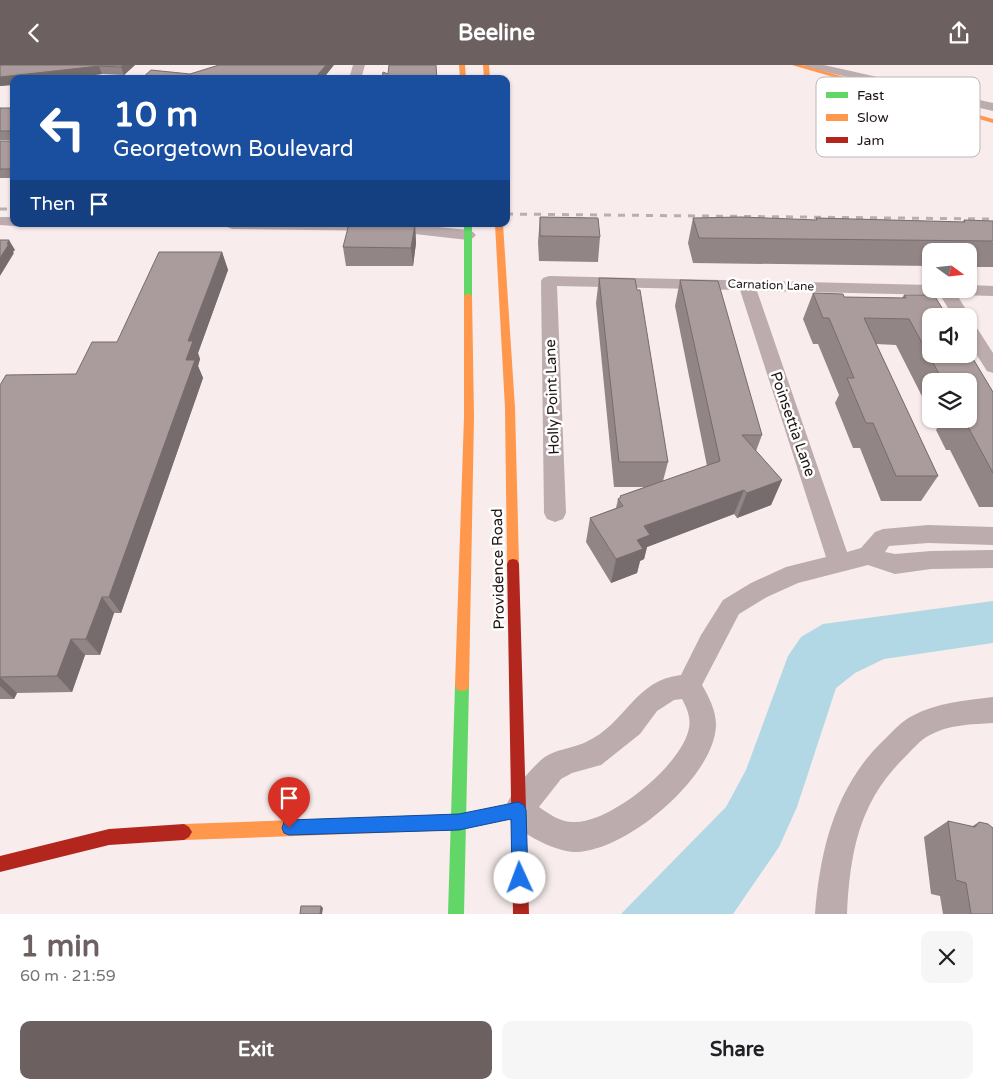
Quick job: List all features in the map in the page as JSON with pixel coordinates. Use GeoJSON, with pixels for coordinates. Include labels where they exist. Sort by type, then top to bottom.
{"type":"FeatureCollection","features":[{"type":"Feature","properties":{"kind":"main road"},"geometry":{"type":"LineString","coordinates":[[795,65],[837,77]]}},
{"type":"Feature","properties":{"kind":"main road"},"geometry":{"type":"LineString","coordinates":[[980,117],[993,121]]}},
{"type":"Feature","properties":{"kind":"main road","name":"Providence Road"},"geometry":{"type":"LineString","coordinates":[[499,227],[510,408],[521,914]]}},
{"type":"Feature","properties":{"kind":"main road","name":"Providence Road"},"geometry":{"type":"LineString","coordinates":[[456,914],[470,417],[468,229]]}},
{"type":"Feature","properties":{"kind":"main road"},"geometry":{"type":"LineString","coordinates":[[0,864],[109,837],[215,830],[459,822],[518,810]]}},
{"type":"Feature","properties":{"kind":"street"},"geometry":{"type":"LineString","coordinates":[[809,65],[862,77]]}},
{"type":"Feature","properties":{"kind":"street"},"geometry":{"type":"LineString","coordinates":[[980,104],[993,107]]}},
{"type":"Feature","properties":{"kind":"street"},"geometry":{"type":"LineString","coordinates":[[415,227],[468,229]]}},
{"type":"Feature","properties":{"kind":"street","name":"Carnation Lane"},"geometry":{"type":"LineString","coordinates":[[549,281],[746,284],[922,290]]}},
{"type":"Feature","properties":{"kind":"street","name":"Holly Point Lane"},"geometry":{"type":"LineString","coordinates":[[549,281],[555,513]]}},
{"type":"Feature","properties":{"kind":"street","name":"Poinsettia Lane"},"geometry":{"type":"LineString","coordinates":[[746,284],[840,563]]}},
{"type":"Feature","properties":{"kind":"street","name":"Carnation Lane"},"geometry":{"type":"LineString","coordinates":[[978,291],[993,291]]}},
{"type":"Feature","properties":{"kind":"street"},"geometry":{"type":"LineString","coordinates":[[977,342],[993,367]]}},
{"type":"Feature","properties":{"kind":"street"},"geometry":{"type":"LineString","coordinates":[[868,556],[882,538],[928,534],[993,536]]}},
{"type":"Feature","properties":{"kind":"street"},"geometry":{"type":"LineString","coordinates":[[689,686],[710,643],[731,607],[759,590],[794,574],[868,556],[895,564],[931,560],[993,559]]}},
{"type":"Feature","properties":{"kind":"street"},"geometry":{"type":"LineString","coordinates":[[689,686],[701,709],[702,729],[689,757],[662,791],[632,816],[590,837],[572,837],[545,829],[518,810],[551,769],[569,760],[591,755],[631,725],[648,702],[670,689],[689,686]]}},
{"type":"Feature","properties":{"kind":"street"},"geometry":{"type":"LineString","coordinates":[[831,914],[832,888],[842,831],[857,797],[884,756],[920,726],[972,711],[993,710]]}},
{"type":"Feature","properties":{"kind":"water"},"geometry":{"type":"Polygon","coordinates":[[[993,601],[993,643],[884,659],[855,673],[836,688],[797,807],[779,847],[733,914],[621,914],[726,807],[746,770],[788,656],[801,637],[823,624],[993,601]]]}},
{"type":"Feature","properties":{"kind":"building"},"geometry":{"type":"Polygon","coordinates":[[[0,65],[123,65],[121,67],[99,66],[0,77],[0,65]]]}},
{"type":"Feature","properties":{"kind":"building"},"geometry":{"type":"Polygon","coordinates":[[[219,65],[326,65],[317,75],[145,75],[151,70],[190,74],[219,65]]]}},
{"type":"Feature","properties":{"kind":"building"},"geometry":{"type":"Polygon","coordinates":[[[389,65],[436,65],[437,75],[383,75],[383,72],[388,74],[389,65]]]}},
{"type":"Feature","properties":{"kind":"building"},"geometry":{"type":"Polygon","coordinates":[[[0,108],[10,108],[10,131],[0,131],[0,108]]]}},
{"type":"Feature","properties":{"kind":"building"},"geometry":{"type":"Polygon","coordinates":[[[0,141],[10,141],[10,169],[0,169],[0,141]]]}},
{"type":"Feature","properties":{"kind":"building"},"geometry":{"type":"Polygon","coordinates":[[[540,217],[598,218],[600,237],[540,236],[540,217]]]}},
{"type":"Feature","properties":{"kind":"building"},"geometry":{"type":"Polygon","coordinates":[[[741,217],[817,220],[816,218],[993,221],[993,241],[699,238],[693,218],[741,217]]]}},
{"type":"Feature","properties":{"kind":"building"},"geometry":{"type":"Polygon","coordinates":[[[348,227],[414,227],[411,248],[343,247],[348,227]]]}},
{"type":"Feature","properties":{"kind":"building"},"geometry":{"type":"Polygon","coordinates":[[[0,240],[9,240],[7,244],[9,244],[0,258],[0,240]]]}},
{"type":"Feature","properties":{"kind":"building"},"geometry":{"type":"Polygon","coordinates":[[[159,252],[222,252],[188,341],[193,341],[186,360],[195,360],[109,597],[102,597],[86,639],[71,639],[57,676],[0,677],[0,385],[6,375],[76,374],[92,342],[117,342],[159,252]]]}},
{"type":"Feature","properties":{"kind":"building"},"geometry":{"type":"Polygon","coordinates":[[[599,278],[635,279],[637,290],[640,290],[668,462],[619,462],[599,278]]]}},
{"type":"Feature","properties":{"kind":"building"},"geometry":{"type":"Polygon","coordinates":[[[680,280],[718,281],[762,435],[742,435],[782,480],[747,493],[744,490],[644,526],[650,535],[637,540],[643,549],[616,559],[590,518],[623,506],[618,499],[620,496],[720,461],[680,280]]]}},
{"type":"Feature","properties":{"kind":"building"},"geometry":{"type":"Polygon","coordinates":[[[813,293],[843,294],[844,297],[906,298],[904,295],[922,295],[922,298],[936,298],[942,308],[922,308],[922,343],[909,319],[864,318],[938,476],[896,476],[873,423],[866,423],[847,378],[854,378],[829,318],[823,318],[813,293]]]}},
{"type":"Feature","properties":{"kind":"building"},"geometry":{"type":"Polygon","coordinates":[[[933,363],[976,363],[993,392],[993,473],[969,428],[977,428],[977,373],[939,373],[933,363]]]}},
{"type":"Feature","properties":{"kind":"building"},"geometry":{"type":"Polygon","coordinates":[[[948,821],[975,827],[979,822],[988,824],[993,828],[993,914],[971,914],[966,883],[956,880],[948,821]]]}},
{"type":"Feature","properties":{"kind":"building"},"geometry":{"type":"Polygon","coordinates":[[[301,906],[321,906],[320,914],[300,914],[301,906]]]}},
{"type":"Feature","properties":{"kind":"railway"},"geometry":{"type":"LineString","coordinates":[[0,209],[10,209]]}},
{"type":"Feature","properties":{"kind":"railway"},"geometry":{"type":"LineString","coordinates":[[510,214],[993,219]]}},
{"type":"Feature","properties":{"kind":"traffic: fast"},"geometry":{"type":"LineString","coordinates":[[468,227],[468,296]]}},
{"type":"Feature","properties":{"kind":"traffic: fast"},"geometry":{"type":"LineString","coordinates":[[456,914],[462,685]]}},
{"type":"Feature","properties":{"kind":"traffic: slow"},"geometry":{"type":"LineString","coordinates":[[462,65],[463,75]]}},
{"type":"Feature","properties":{"kind":"traffic: slow"},"geometry":{"type":"LineString","coordinates":[[486,65],[487,75]]}},
{"type":"Feature","properties":{"kind":"traffic: slow"},"geometry":{"type":"LineString","coordinates":[[795,65],[837,77]]}},
{"type":"Feature","properties":{"kind":"traffic: slow"},"geometry":{"type":"LineString","coordinates":[[980,117],[993,121]]}},
{"type":"Feature","properties":{"kind":"traffic: slow"},"geometry":{"type":"LineString","coordinates":[[499,227],[510,408],[513,564]]}},
{"type":"Feature","properties":{"kind":"traffic: slow"},"geometry":{"type":"LineString","coordinates":[[462,685],[469,417],[468,296]]}},
{"type":"Feature","properties":{"kind":"traffic: slow"},"geometry":{"type":"LineString","coordinates":[[184,832],[459,822],[518,810]]}},
{"type":"Feature","properties":{"kind":"traffic: jam"},"geometry":{"type":"LineString","coordinates":[[513,564],[521,914]]}},
{"type":"Feature","properties":{"kind":"traffic: jam"},"geometry":{"type":"LineString","coordinates":[[0,864],[109,837],[184,832]]}},
{"type":"Feature","properties":{"kind":"route"},"geometry":{"type":"LineString","coordinates":[[289,828],[459,822],[518,810],[520,878]]}}]}
